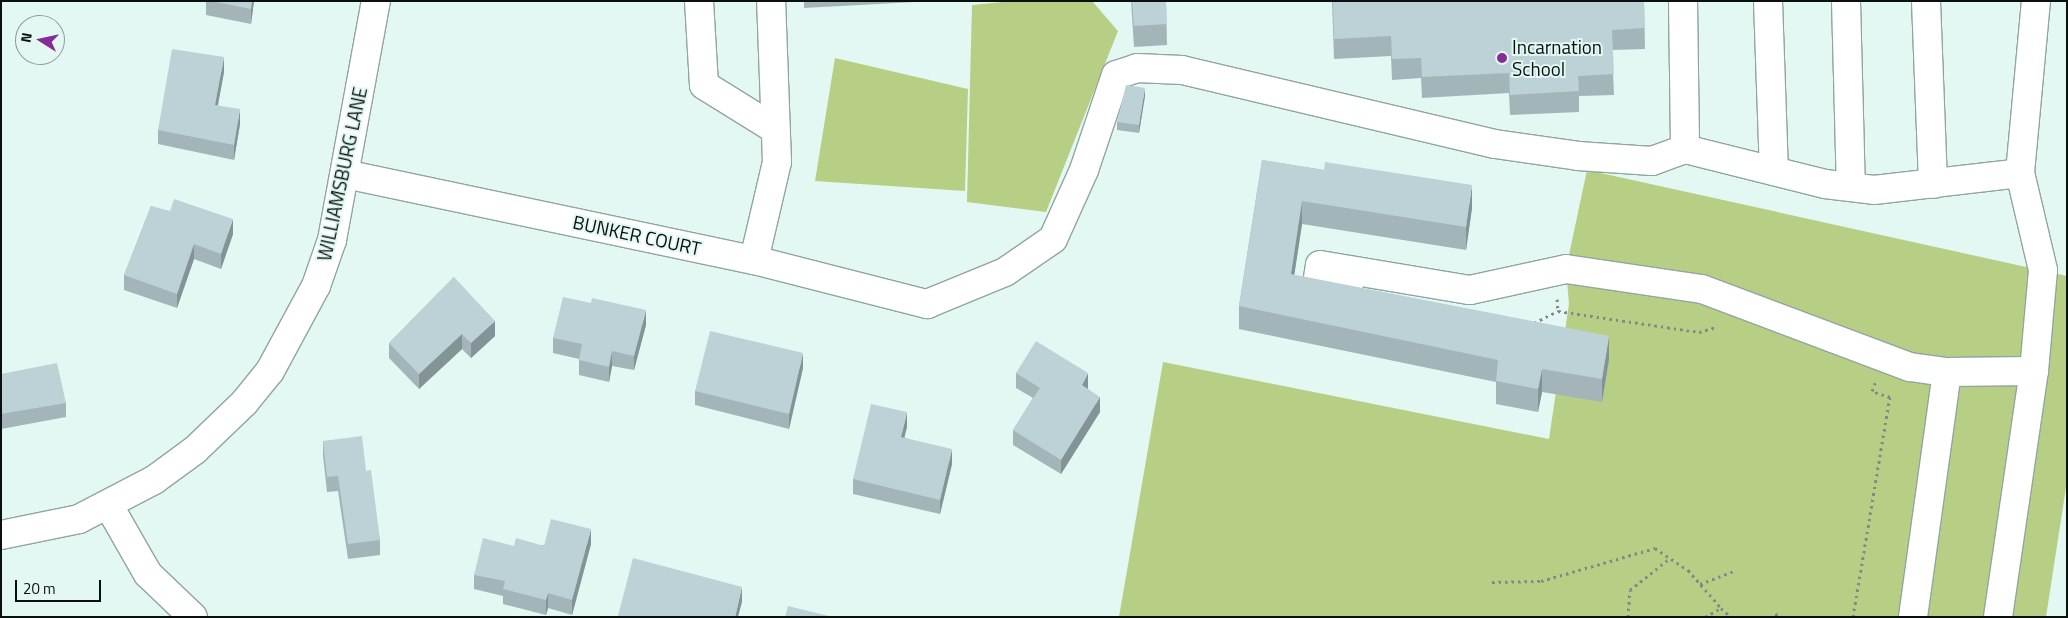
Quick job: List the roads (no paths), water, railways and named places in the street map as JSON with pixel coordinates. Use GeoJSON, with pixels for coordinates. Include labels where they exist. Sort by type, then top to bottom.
{"type":"FeatureCollection","features":[{"type":"Feature","properties":{"kind":"street","name":"WILLIAMSBURG LANE"},"geometry":{"type":"LineString","coordinates":[[1,535],[78,519],[109,506],[195,450],[244,404],[270,371],[316,286],[345,174],[376,1]]}},
{"type":"Feature","properties":{"kind":"street"},"geometry":{"type":"LineString","coordinates":[[699,1],[704,85],[775,129]]}},
{"type":"Feature","properties":{"kind":"street"},"geometry":{"type":"LineString","coordinates":[[754,260],[777,162],[771,1]]}},
{"type":"Feature","properties":{"kind":"street"},"geometry":{"type":"LineString","coordinates":[[1682,1],[1685,149],[1774,171],[1850,187],[1874,190],[2020,174]]}},
{"type":"Feature","properties":{"kind":"street"},"geometry":{"type":"LineString","coordinates":[[1768,1],[1774,171]]}},
{"type":"Feature","properties":{"kind":"street"},"geometry":{"type":"LineString","coordinates":[[1846,1],[1850,187]]}},
{"type":"Feature","properties":{"kind":"street"},"geometry":{"type":"LineString","coordinates":[[1926,1],[1933,184]]}},
{"type":"Feature","properties":{"kind":"street"},"geometry":{"type":"LineString","coordinates":[[1998,617],[2034,371],[2043,270],[2020,174],[2036,1]]}},
{"type":"Feature","properties":{"kind":"street","name":"BUNKER COURT"},"geometry":{"type":"LineString","coordinates":[[345,174],[754,260],[928,304],[1005,272],[1053,239],[1084,170],[1116,75],[1137,68],[1182,70],[1495,144],[1578,156],[1652,161],[1685,149]]}},
{"type":"Feature","properties":{"kind":"street"},"geometry":{"type":"LineString","coordinates":[[1438,307],[1316,284],[1320,266],[1470,290],[1566,269],[1702,289],[1910,367],[1947,372],[2034,371]]}},
{"type":"Feature","properties":{"kind":"street"},"geometry":{"type":"LineString","coordinates":[[1913,617],[1947,372]]}},
{"type":"Feature","properties":{"kind":"street"},"geometry":{"type":"LineString","coordinates":[[109,506],[148,574],[193,617]]}},
{"type":"Feature","properties":{"kind":"place","name":"Incarnation School"},"geometry":{"type":"Point","coordinates":[1502,58]}}]}
